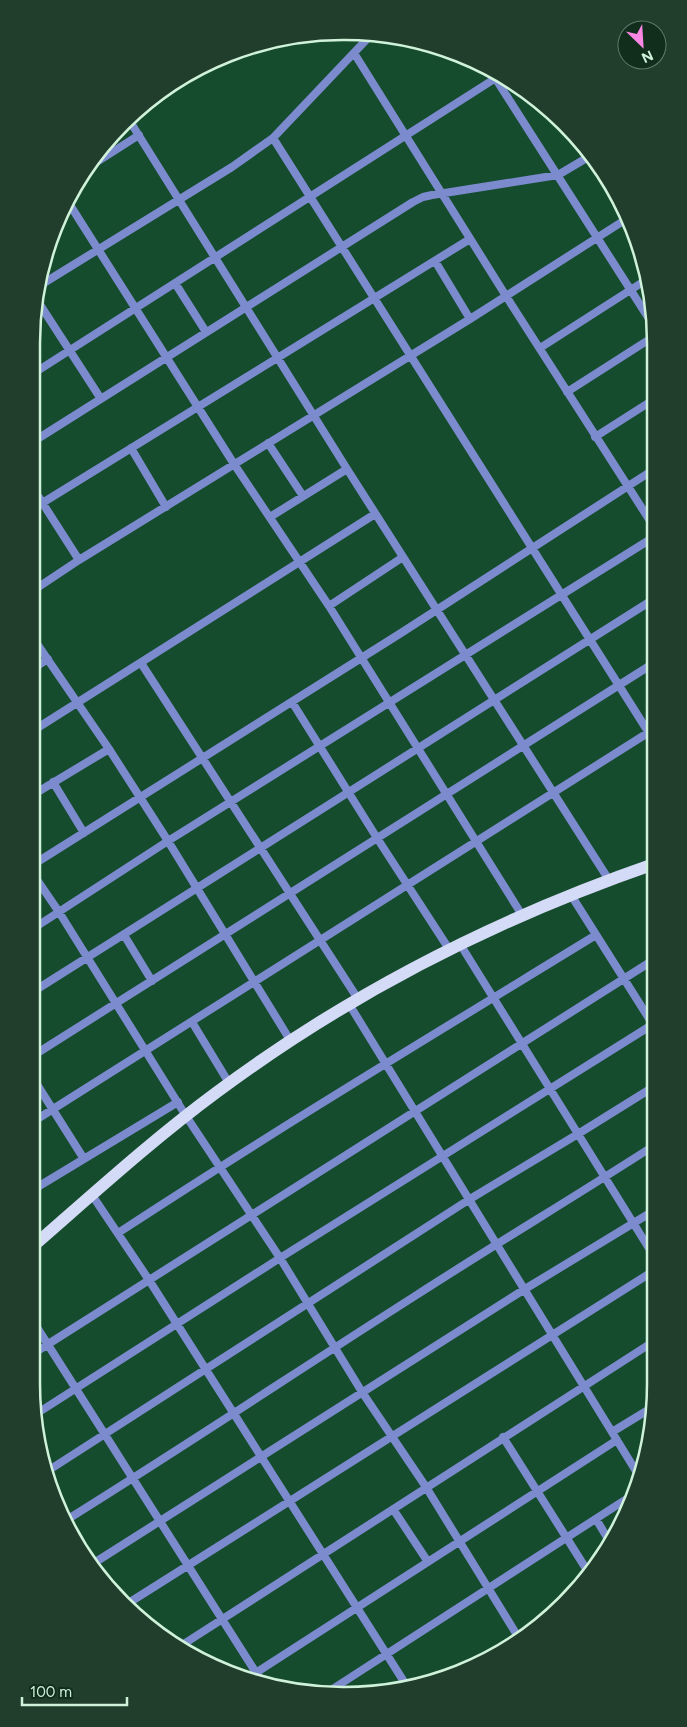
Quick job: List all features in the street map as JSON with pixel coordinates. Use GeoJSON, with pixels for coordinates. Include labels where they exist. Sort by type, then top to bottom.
{"type":"FeatureCollection","features":[{"type":"Feature","properties":{"kind":"main road"},"geometry":{"type":"LineString","coordinates":[[40,1240],[186,1116],[228,1083],[290,1040],[353,1002],[455,947],[522,915],[647,866]]}},
{"type":"Feature","properties":{"kind":"street"},"geometry":{"type":"LineString","coordinates":[[47,281],[232,167],[273,138],[365,41]]}},
{"type":"Feature","properties":{"kind":"street"},"geometry":{"type":"LineString","coordinates":[[354,53],[647,517]]}},
{"type":"Feature","properties":{"kind":"street"},"geometry":{"type":"LineString","coordinates":[[40,369],[406,136],[491,79]]}},
{"type":"Feature","properties":{"kind":"street"},"geometry":{"type":"LineString","coordinates":[[502,85],[645,313]]}},
{"type":"Feature","properties":{"kind":"street"},"geometry":{"type":"LineString","coordinates":[[133,125],[375,514],[609,880]]}},
{"type":"Feature","properties":{"kind":"street"},"geometry":{"type":"LineString","coordinates":[[104,157],[139,135]]}},
{"type":"Feature","properties":{"kind":"street"},"geometry":{"type":"LineString","coordinates":[[273,138],[589,640],[647,724]]}},
{"type":"Feature","properties":{"kind":"street"},"geometry":{"type":"LineString","coordinates":[[40,437],[423,196],[558,175],[584,159]]}},
{"type":"Feature","properties":{"kind":"street"},"geometry":{"type":"LineString","coordinates":[[72,208],[234,464],[301,562],[522,915]]}},
{"type":"Feature","properties":{"kind":"street"},"geometry":{"type":"LineString","coordinates":[[40,586],[79,560],[470,319],[622,222]]}},
{"type":"Feature","properties":{"kind":"street"},"geometry":{"type":"LineString","coordinates":[[40,505],[470,239]]}},
{"type":"Feature","properties":{"kind":"street"},"geometry":{"type":"LineString","coordinates":[[435,260],[470,319]]}},
{"type":"Feature","properties":{"kind":"street"},"geometry":{"type":"LineString","coordinates":[[175,283],[206,332]]}},
{"type":"Feature","properties":{"kind":"street"},"geometry":{"type":"LineString","coordinates":[[540,348],[641,283]]}},
{"type":"Feature","properties":{"kind":"street"},"geometry":{"type":"LineString","coordinates":[[43,308],[101,399]]}},
{"type":"Feature","properties":{"kind":"street"},"geometry":{"type":"LineString","coordinates":[[567,392],[647,341]]}},
{"type":"Feature","properties":{"kind":"street"},"geometry":{"type":"LineString","coordinates":[[595,437],[647,404]]}},
{"type":"Feature","properties":{"kind":"street"},"geometry":{"type":"LineString","coordinates":[[268,443],[303,496]]}},
{"type":"Feature","properties":{"kind":"street"},"geometry":{"type":"LineString","coordinates":[[131,448],[166,507]]}},
{"type":"Feature","properties":{"kind":"street"},"geometry":{"type":"LineString","coordinates":[[270,517],[347,469]]}},
{"type":"Feature","properties":{"kind":"street"},"geometry":{"type":"LineString","coordinates":[[40,860],[362,658],[647,474]]}},
{"type":"Feature","properties":{"kind":"street"},"geometry":{"type":"LineString","coordinates":[[40,498],[79,560]]}},
{"type":"Feature","properties":{"kind":"street"},"geometry":{"type":"LineString","coordinates":[[40,726],[375,514]]}},
{"type":"Feature","properties":{"kind":"street"},"geometry":{"type":"LineString","coordinates":[[40,924],[168,841],[390,704],[647,541]]}},
{"type":"Feature","properties":{"kind":"street"},"geometry":{"type":"LineString","coordinates":[[329,606],[403,557]]}},
{"type":"Feature","properties":{"kind":"street"},"geometry":{"type":"LineString","coordinates":[[40,987],[647,603]]}},
{"type":"Feature","properties":{"kind":"street"},"geometry":{"type":"LineString","coordinates":[[40,648],[141,798],[290,1040]]}},
{"type":"Feature","properties":{"kind":"street"},"geometry":{"type":"LineString","coordinates":[[40,664],[48,659]]}},
{"type":"Feature","properties":{"kind":"street"},"geometry":{"type":"LineString","coordinates":[[141,663],[321,941],[386,1063],[414,1111],[443,1155],[635,1469]]}},
{"type":"Feature","properties":{"kind":"street"},"geometry":{"type":"LineString","coordinates":[[40,1051],[647,668]]}},
{"type":"Feature","properties":{"kind":"street"},"geometry":{"type":"LineString","coordinates":[[292,702],[408,886],[493,998],[647,1245]]}},
{"type":"Feature","properties":{"kind":"street"},"geometry":{"type":"LineString","coordinates":[[40,1117],[647,734]]}},
{"type":"Feature","properties":{"kind":"street"},"geometry":{"type":"LineString","coordinates":[[40,790],[108,748]]}},
{"type":"Feature","properties":{"kind":"street"},"geometry":{"type":"LineString","coordinates":[[53,782],[84,833]]}},
{"type":"Feature","properties":{"kind":"street"},"geometry":{"type":"LineString","coordinates":[[40,884],[186,1116],[253,1215],[362,1392],[426,1487],[516,1633]]}},
{"type":"Feature","properties":{"kind":"street"},"geometry":{"type":"LineString","coordinates":[[571,895],[647,1014]]}},
{"type":"Feature","properties":{"kind":"street"},"geometry":{"type":"LineString","coordinates":[[124,935],[152,981]]}},
{"type":"Feature","properties":{"kind":"street"},"geometry":{"type":"LineString","coordinates":[[118,1233],[220,1166],[596,935]]}},
{"type":"Feature","properties":{"kind":"street"},"geometry":{"type":"LineString","coordinates":[[40,1349],[647,964]]}},
{"type":"Feature","properties":{"kind":"street"},"geometry":{"type":"LineString","coordinates":[[192,1022],[228,1083]]}},
{"type":"Feature","properties":{"kind":"street"},"geometry":{"type":"LineString","coordinates":[[42,1410],[443,1155],[647,1029]]}},
{"type":"Feature","properties":{"kind":"street"},"geometry":{"type":"LineString","coordinates":[[40,1090],[84,1159]]}},
{"type":"Feature","properties":{"kind":"street"},"geometry":{"type":"LineString","coordinates":[[52,1468],[470,1199],[647,1091]]}},
{"type":"Feature","properties":{"kind":"street"},"geometry":{"type":"LineString","coordinates":[[40,1186],[178,1102]]}},
{"type":"Feature","properties":{"kind":"street"},"geometry":{"type":"LineString","coordinates":[[71,1517],[234,1414],[334,1347],[647,1150]]}},
{"type":"Feature","properties":{"kind":"street"},"geometry":{"type":"LineString","coordinates":[[92,1195],[149,1280],[403,1681]]}},
{"type":"Feature","properties":{"kind":"street"},"geometry":{"type":"LineString","coordinates":[[98,1561],[524,1289],[647,1215]]}},
{"type":"Feature","properties":{"kind":"street"},"geometry":{"type":"LineString","coordinates":[[132,1601],[647,1276]]}},
{"type":"Feature","properties":{"kind":"street"},"geometry":{"type":"LineString","coordinates":[[40,1332],[132,1479],[223,1618],[255,1674]]}},
{"type":"Feature","properties":{"kind":"street"},"geometry":{"type":"LineString","coordinates":[[186,1642],[647,1346]]}},
{"type":"Feature","properties":{"kind":"street"},"geometry":{"type":"LineString","coordinates":[[612,1432],[645,1412]]}},
{"type":"Feature","properties":{"kind":"street"},"geometry":{"type":"LineString","coordinates":[[504,1437],[585,1567]]}},
{"type":"Feature","properties":{"kind":"street"},"geometry":{"type":"LineString","coordinates":[[258,1675],[617,1440]]}},
{"type":"Feature","properties":{"kind":"street"},"geometry":{"type":"LineString","coordinates":[[337,1687],[624,1501]]}},
{"type":"Feature","properties":{"kind":"street"},"geometry":{"type":"LineString","coordinates":[[393,1509],[428,1562]]}},
{"type":"Feature","properties":{"kind":"street"},"geometry":{"type":"LineString","coordinates":[[596,1519],[606,1536]]}}]}
